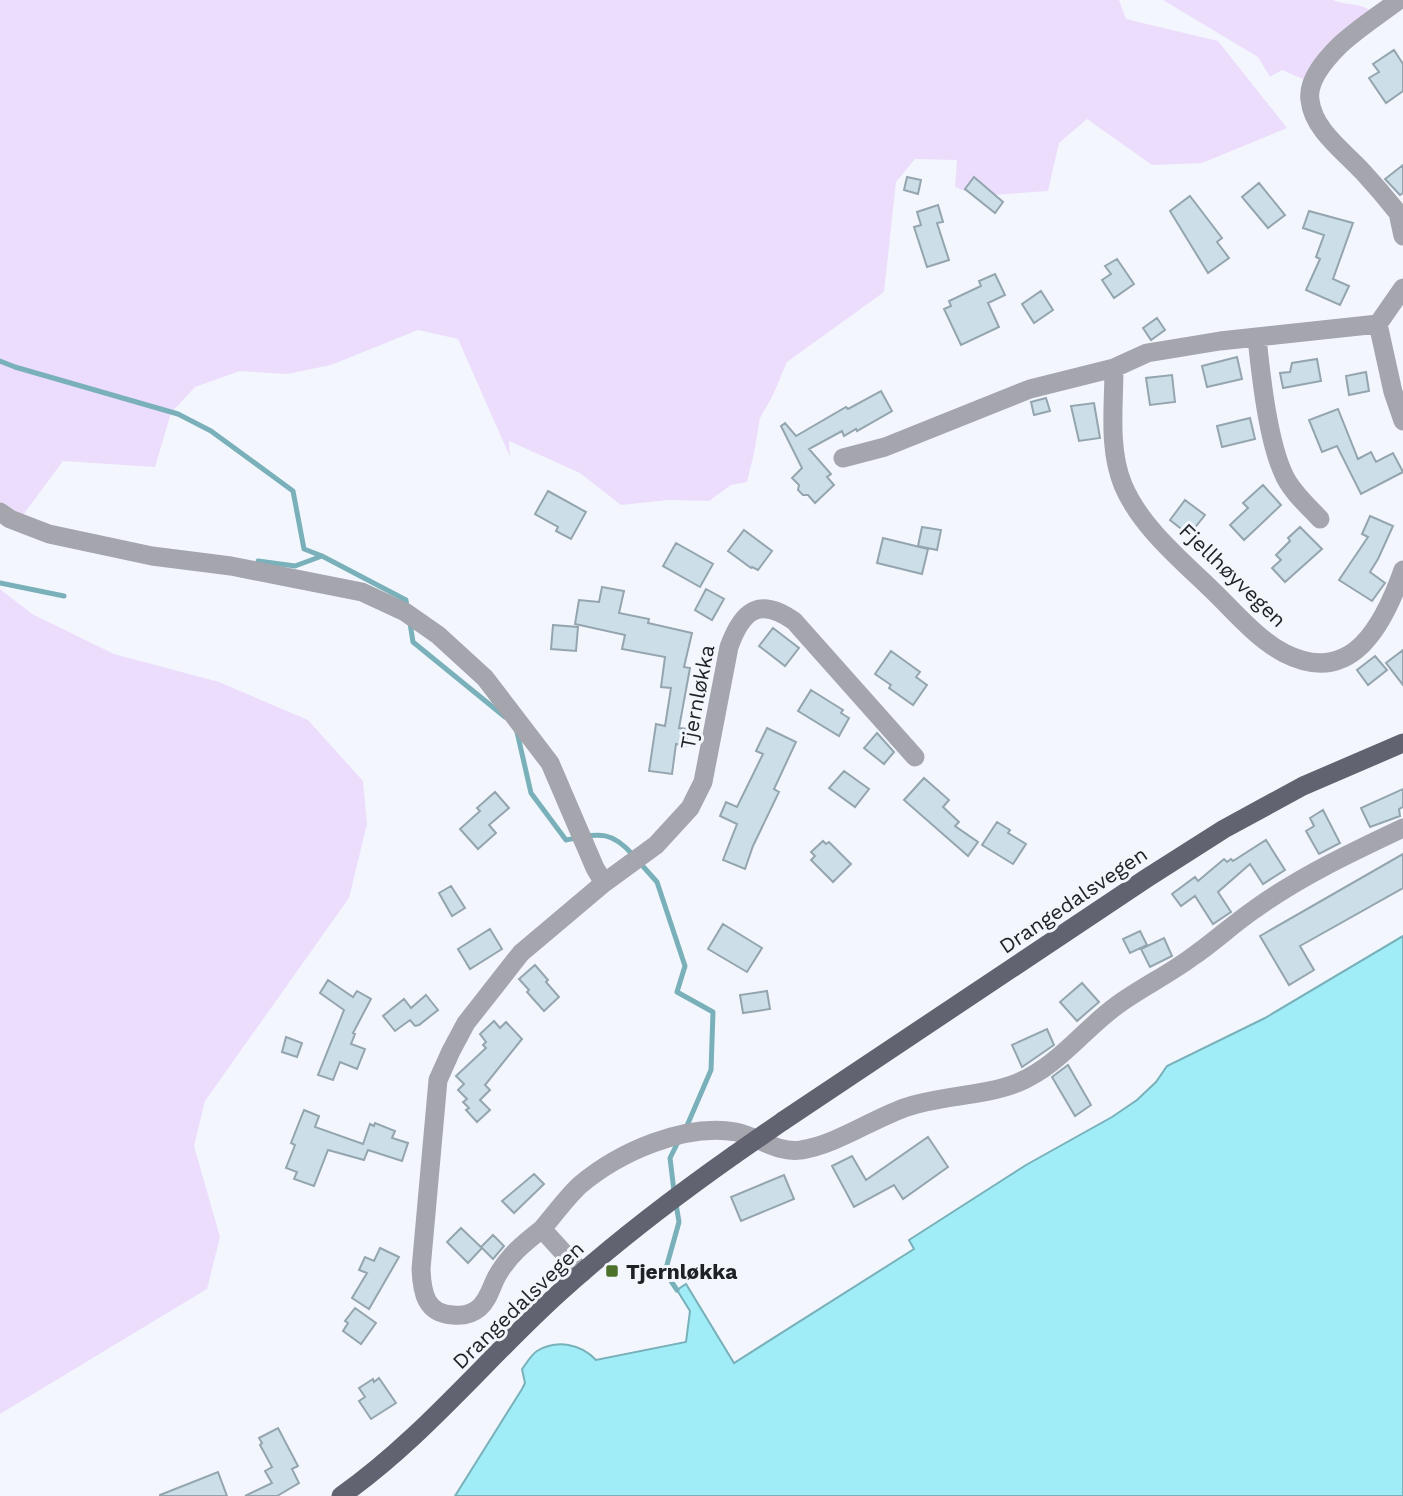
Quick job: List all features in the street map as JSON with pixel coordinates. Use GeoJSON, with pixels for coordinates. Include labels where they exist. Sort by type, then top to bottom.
{"type":"FeatureCollection","features":[{"type":"Feature","properties":{"kind":"main road","name":"Drangedalsvegen"},"geometry":{"type":"LineString","coordinates":[[341,1496],[408,1444],[582,1273],[663,1206],[734,1155],[1135,885],[1224,829],[1303,786],[1403,743]]}},
{"type":"Feature","properties":{"kind":"street"},"geometry":{"type":"LineString","coordinates":[[1399,0],[1340,45],[1314,78],[1310,92],[1312,112],[1326,133],[1401,213],[1403,236]]}},
{"type":"Feature","properties":{"kind":"street"},"geometry":{"type":"LineString","coordinates":[[1403,288],[1378,324],[1393,393],[1403,421]]}},
{"type":"Feature","properties":{"kind":"street"},"geometry":{"type":"LineString","coordinates":[[843,458],[885,447],[1030,389],[1114,368],[1147,354],[1181,346],[1378,324]]}},
{"type":"Feature","properties":{"kind":"street"},"geometry":{"type":"LineString","coordinates":[[1257,338],[1262,380],[1280,463],[1292,488],[1320,519]]}},
{"type":"Feature","properties":{"kind":"street","name":"Fjellhøyvegen"},"geometry":{"type":"LineString","coordinates":[[1114,368],[1115,449],[1121,482],[1130,500],[1146,523],[1188,568],[1254,631],[1282,652],[1304,662],[1322,662],[1342,659],[1356,652],[1374,635],[1403,570]]}},
{"type":"Feature","properties":{"kind":"street"},"geometry":{"type":"LineString","coordinates":[[0,512],[10,519],[48,534],[152,556],[232,566],[362,592],[405,612],[438,635],[485,678],[550,763],[604,883]]}},
{"type":"Feature","properties":{"kind":"street","name":"Tjernløkka"},"geometry":{"type":"LineString","coordinates":[[542,1229],[510,1256],[488,1297],[477,1310],[462,1316],[446,1315],[433,1310],[422,1290],[421,1269],[438,1080],[466,1023],[521,953],[604,883],[656,845],[690,808],[703,782],[729,647],[736,627],[744,616],[754,611],[780,611],[794,621],[915,757]]}},
{"type":"Feature","properties":{"kind":"street"},"geometry":{"type":"LineString","coordinates":[[582,1273],[542,1229],[580,1186],[617,1160],[657,1142],[689,1132],[719,1130],[738,1132],[781,1148],[798,1151],[818,1146],[906,1107],[1016,1083],[1041,1071],[1070,1049],[1116,1006],[1192,958],[1255,908],[1326,864],[1403,828]]}},
{"type":"Feature","properties":{"kind":"shaded area"},"geometry":{"type":"Polygon","coordinates":[[[0,0],[1119,0],[1126,19],[1218,41],[1287,128],[1202,163],[1152,165],[1087,119],[1059,143],[1048,191],[978,196],[955,187],[957,160],[915,159],[896,182],[884,292],[787,362],[760,418],[747,482],[731,485],[709,501],[669,500],[621,505],[580,473],[509,441],[510,457],[458,339],[418,330],[331,365],[287,374],[240,371],[195,387],[171,413],[155,467],[63,461],[23,515],[0,522],[0,0]]]}},
{"type":"Feature","properties":{"kind":"shaded area"},"geometry":{"type":"Polygon","coordinates":[[[1163,0],[1333,0],[1364,7],[1373,13],[1305,80],[1282,70],[1270,77],[1258,57],[1163,0]]]}},
{"type":"Feature","properties":{"kind":"shaded area"},"geometry":{"type":"Polygon","coordinates":[[[0,589],[32,614],[114,654],[219,682],[308,720],[363,781],[367,824],[349,898],[205,1101],[194,1146],[220,1237],[207,1289],[0,1414],[0,589]]]}},
{"type":"Feature","properties":{"kind":"water"},"geometry":{"type":"Polygon","coordinates":[[[1403,936],[1403,1496],[455,1496],[522,1389],[525,1383],[522,1369],[537,1351],[553,1345],[568,1345],[583,1350],[596,1360],[686,1342],[690,1311],[677,1290],[686,1284],[734,1363],[914,1249],[909,1240],[1026,1165],[1137,1100],[1156,1082],[1167,1066],[1265,1018],[1403,936]]]}},
{"type":"Feature","properties":{"kind":"building"},"geometry":{"type":"Polygon","coordinates":[[[1394,50],[1403,64],[1403,91],[1386,103],[1369,78],[1379,72],[1373,64],[1394,50]]]}},
{"type":"Feature","properties":{"kind":"building"},"geometry":{"type":"Polygon","coordinates":[[[1403,165],[1403,193],[1400,195],[1385,179],[1403,165]]]}},
{"type":"Feature","properties":{"kind":"building"},"geometry":{"type":"Polygon","coordinates":[[[907,177],[921,180],[918,194],[904,190],[907,177]]]}},
{"type":"Feature","properties":{"kind":"building"},"geometry":{"type":"Polygon","coordinates":[[[974,177],[1003,202],[995,213],[965,189],[974,177]]]}},
{"type":"Feature","properties":{"kind":"building"},"geometry":{"type":"Polygon","coordinates":[[[1259,183],[1285,215],[1268,228],[1242,197],[1259,183]]]}},
{"type":"Feature","properties":{"kind":"building"},"geometry":{"type":"Polygon","coordinates":[[[1190,196],[1222,238],[1217,242],[1229,258],[1208,273],[1170,211],[1190,196]]]}},
{"type":"Feature","properties":{"kind":"building"},"geometry":{"type":"Polygon","coordinates":[[[938,205],[943,222],[937,223],[949,260],[927,267],[914,227],[921,225],[917,212],[938,205]]]}},
{"type":"Feature","properties":{"kind":"building"},"geometry":{"type":"Polygon","coordinates":[[[1309,211],[1353,223],[1333,279],[1349,286],[1340,305],[1306,290],[1320,259],[1316,257],[1324,235],[1303,228],[1309,211]]]}},
{"type":"Feature","properties":{"kind":"building"},"geometry":{"type":"Polygon","coordinates":[[[1117,259],[1134,284],[1114,298],[1102,280],[1111,274],[1105,266],[1117,259]]]}},
{"type":"Feature","properties":{"kind":"building"},"geometry":{"type":"Polygon","coordinates":[[[995,274],[1005,295],[988,303],[999,327],[961,345],[944,309],[951,306],[949,301],[981,286],[979,281],[995,274]]]}},
{"type":"Feature","properties":{"kind":"building"},"geometry":{"type":"Polygon","coordinates":[[[1041,291],[1053,310],[1034,323],[1022,304],[1041,291]]]}},
{"type":"Feature","properties":{"kind":"building"},"geometry":{"type":"Polygon","coordinates":[[[1157,318],[1165,330],[1151,340],[1143,328],[1157,318]]]}},
{"type":"Feature","properties":{"kind":"building"},"geometry":{"type":"Polygon","coordinates":[[[1237,357],[1242,379],[1207,387],[1202,366],[1237,357]]]}},
{"type":"Feature","properties":{"kind":"building"},"geometry":{"type":"Polygon","coordinates":[[[1317,359],[1321,381],[1283,388],[1280,373],[1290,372],[1292,363],[1317,359]]]}},
{"type":"Feature","properties":{"kind":"building"},"geometry":{"type":"Polygon","coordinates":[[[1366,372],[1369,391],[1349,395],[1346,376],[1366,372]]]}},
{"type":"Feature","properties":{"kind":"building"},"geometry":{"type":"Polygon","coordinates":[[[1172,375],[1175,402],[1150,405],[1146,378],[1172,375]]]}},
{"type":"Feature","properties":{"kind":"building"},"geometry":{"type":"Polygon","coordinates":[[[881,391],[892,411],[857,431],[856,429],[844,436],[842,431],[809,449],[831,474],[827,477],[834,485],[815,503],[808,495],[803,495],[792,478],[802,468],[781,426],[785,423],[796,436],[846,407],[848,409],[881,391]]]}},
{"type":"Feature","properties":{"kind":"building"},"geometry":{"type":"Polygon","coordinates":[[[1046,398],[1050,411],[1034,415],[1031,402],[1046,398]]]}},
{"type":"Feature","properties":{"kind":"building"},"geometry":{"type":"Polygon","coordinates":[[[1094,403],[1100,438],[1079,441],[1071,406],[1094,403]]]}},
{"type":"Feature","properties":{"kind":"building"},"geometry":{"type":"Polygon","coordinates":[[[1338,409],[1358,459],[1371,452],[1376,462],[1393,453],[1403,472],[1361,494],[1337,446],[1322,452],[1309,420],[1338,409]]]}},
{"type":"Feature","properties":{"kind":"building"},"geometry":{"type":"Polygon","coordinates":[[[1250,418],[1255,439],[1222,447],[1217,426],[1250,418]]]}},
{"type":"Feature","properties":{"kind":"building"},"geometry":{"type":"Polygon","coordinates":[[[1263,485],[1281,505],[1244,540],[1230,525],[1248,508],[1243,503],[1263,485]]]}},
{"type":"Feature","properties":{"kind":"building"},"geometry":{"type":"Polygon","coordinates":[[[548,491],[586,512],[571,539],[556,531],[558,527],[535,514],[548,491]]]}},
{"type":"Feature","properties":{"kind":"building"},"geometry":{"type":"Polygon","coordinates":[[[1185,500],[1205,515],[1189,535],[1170,520],[1185,500]]]}},
{"type":"Feature","properties":{"kind":"building"},"geometry":{"type":"Polygon","coordinates":[[[1370,516],[1393,526],[1370,572],[1385,583],[1372,601],[1339,580],[1368,537],[1362,534],[1370,516]]]}},
{"type":"Feature","properties":{"kind":"building"},"geometry":{"type":"Polygon","coordinates":[[[922,527],[941,530],[937,550],[918,546],[922,527]]]}},
{"type":"Feature","properties":{"kind":"building"},"geometry":{"type":"Polygon","coordinates":[[[1300,527],[1322,549],[1285,582],[1272,568],[1281,560],[1276,555],[1300,527]]]}},
{"type":"Feature","properties":{"kind":"building"},"geometry":{"type":"Polygon","coordinates":[[[744,530],[772,551],[758,570],[728,551],[744,530]]]}},
{"type":"Feature","properties":{"kind":"building"},"geometry":{"type":"Polygon","coordinates":[[[883,538],[928,549],[922,574],[877,563],[883,538]]]}},
{"type":"Feature","properties":{"kind":"building"},"geometry":{"type":"Polygon","coordinates":[[[676,543],[713,564],[700,587],[663,566],[676,543]]]}},
{"type":"Feature","properties":{"kind":"building"},"geometry":{"type":"Polygon","coordinates":[[[602,587],[624,591],[619,613],[649,619],[648,623],[692,633],[684,667],[690,668],[679,728],[688,729],[686,746],[676,744],[672,774],[649,771],[656,724],[665,726],[671,688],[661,687],[665,657],[622,649],[625,635],[575,624],[579,600],[599,602],[602,587]]]}},
{"type":"Feature","properties":{"kind":"building"},"geometry":{"type":"Polygon","coordinates":[[[706,589],[724,599],[712,620],[695,610],[706,589]]]}},
{"type":"Feature","properties":{"kind":"building"},"geometry":{"type":"Polygon","coordinates":[[[553,625],[578,627],[576,651],[551,649],[553,625]]]}},
{"type":"Feature","properties":{"kind":"building"},"geometry":{"type":"Polygon","coordinates":[[[773,628],[799,648],[785,666],[759,646],[773,628]]]}},
{"type":"Feature","properties":{"kind":"building"},"geometry":{"type":"Polygon","coordinates":[[[1403,650],[1403,685],[1386,663],[1403,650]]]}},
{"type":"Feature","properties":{"kind":"building"},"geometry":{"type":"Polygon","coordinates":[[[891,651],[920,672],[916,677],[927,685],[913,705],[875,674],[891,651]]]}},
{"type":"Feature","properties":{"kind":"building"},"geometry":{"type":"Polygon","coordinates":[[[1375,656],[1387,670],[1368,685],[1357,670],[1375,656]]]}},
{"type":"Feature","properties":{"kind":"building"},"geometry":{"type":"Polygon","coordinates":[[[811,690],[843,710],[841,713],[849,718],[839,736],[798,711],[811,690]]]}},
{"type":"Feature","properties":{"kind":"building"},"geometry":{"type":"Polygon","coordinates":[[[767,728],[796,742],[774,789],[779,792],[745,869],[723,860],[737,824],[720,816],[726,802],[737,807],[763,754],[756,751],[767,728]]]}},
{"type":"Feature","properties":{"kind":"building"},"geometry":{"type":"Polygon","coordinates":[[[877,733],[894,752],[884,764],[864,748],[877,733]]]}},
{"type":"Feature","properties":{"kind":"building"},"geometry":{"type":"Polygon","coordinates":[[[844,771],[869,789],[855,807],[829,788],[844,771]]]}},
{"type":"Feature","properties":{"kind":"building"},"geometry":{"type":"Polygon","coordinates":[[[924,778],[949,800],[943,807],[959,822],[955,826],[978,842],[968,856],[904,800],[924,778]]]}},
{"type":"Feature","properties":{"kind":"building"},"geometry":{"type":"Polygon","coordinates":[[[1403,789],[1400,816],[1370,827],[1361,808],[1403,789]]]}},
{"type":"Feature","properties":{"kind":"building"},"geometry":{"type":"Polygon","coordinates":[[[495,792],[509,808],[489,825],[496,833],[478,849],[460,829],[480,811],[477,808],[495,792]]]}},
{"type":"Feature","properties":{"kind":"building"},"geometry":{"type":"Polygon","coordinates":[[[1323,810],[1340,843],[1319,854],[1306,831],[1314,826],[1310,818],[1323,810]]]}},
{"type":"Feature","properties":{"kind":"building"},"geometry":{"type":"Polygon","coordinates":[[[997,822],[1010,830],[1008,833],[1026,844],[1013,864],[982,845],[997,822]]]}},
{"type":"Feature","properties":{"kind":"building"},"geometry":{"type":"Polygon","coordinates":[[[1266,840],[1285,870],[1263,884],[1250,864],[1218,892],[1231,912],[1213,924],[1195,896],[1181,906],[1172,894],[1195,877],[1198,881],[1224,859],[1227,862],[1231,859],[1233,861],[1266,840]]]}},
{"type":"Feature","properties":{"kind":"building"},"geometry":{"type":"Polygon","coordinates":[[[823,841],[826,844],[829,842],[851,864],[833,882],[811,860],[815,856],[811,852],[823,841]]]}},
{"type":"Feature","properties":{"kind":"building"},"geometry":{"type":"Polygon","coordinates":[[[1403,854],[1403,888],[1300,946],[1314,970],[1289,985],[1260,936],[1403,854]]]}},
{"type":"Feature","properties":{"kind":"building"},"geometry":{"type":"Polygon","coordinates":[[[451,886],[465,908],[452,916],[439,893],[451,886]]]}},
{"type":"Feature","properties":{"kind":"building"},"geometry":{"type":"Polygon","coordinates":[[[723,924],[762,948],[747,972],[708,949],[723,924]]]}},
{"type":"Feature","properties":{"kind":"building"},"geometry":{"type":"Polygon","coordinates":[[[490,929],[502,949],[470,969],[458,949],[490,929]]]}},
{"type":"Feature","properties":{"kind":"building"},"geometry":{"type":"Polygon","coordinates":[[[1140,931],[1147,945],[1130,953],[1123,939],[1140,931]]]}},
{"type":"Feature","properties":{"kind":"building"},"geometry":{"type":"Polygon","coordinates":[[[1164,938],[1172,956],[1150,967],[1141,949],[1164,938]]]}},
{"type":"Feature","properties":{"kind":"building"},"geometry":{"type":"Polygon","coordinates":[[[535,965],[559,997],[544,1011],[519,979],[535,965]]]}},
{"type":"Feature","properties":{"kind":"building"},"geometry":{"type":"Polygon","coordinates":[[[328,980],[353,997],[357,991],[371,999],[353,1033],[355,1034],[351,1044],[365,1049],[357,1069],[340,1062],[333,1080],[318,1075],[344,1010],[320,993],[328,980]]]}},
{"type":"Feature","properties":{"kind":"building"},"geometry":{"type":"Polygon","coordinates":[[[1082,983],[1099,1002],[1077,1021],[1060,1002],[1082,983]]]}},
{"type":"Feature","properties":{"kind":"building"},"geometry":{"type":"Polygon","coordinates":[[[767,991],[770,1009],[743,1013],[740,995],[767,991]]]}},
{"type":"Feature","properties":{"kind":"building"},"geometry":{"type":"Polygon","coordinates":[[[426,995],[438,1010],[419,1025],[415,1026],[410,1020],[395,1031],[383,1016],[404,999],[411,1008],[426,995]]]}},
{"type":"Feature","properties":{"kind":"building"},"geometry":{"type":"Polygon","coordinates":[[[494,1021],[500,1028],[506,1022],[522,1039],[485,1085],[490,1090],[480,1100],[490,1110],[477,1122],[466,1110],[469,1108],[463,1102],[467,1099],[458,1090],[464,1084],[456,1076],[486,1048],[483,1045],[486,1042],[480,1034],[494,1021]]]}},
{"type":"Feature","properties":{"kind":"building"},"geometry":{"type":"Polygon","coordinates":[[[1047,1029],[1054,1045],[1022,1067],[1012,1045],[1047,1029]]]}},
{"type":"Feature","properties":{"kind":"building"},"geometry":{"type":"Polygon","coordinates":[[[286,1037],[302,1043],[297,1057],[282,1052],[286,1037]]]}},
{"type":"Feature","properties":{"kind":"building"},"geometry":{"type":"Polygon","coordinates":[[[1068,1065],[1091,1105],[1075,1116],[1052,1077],[1068,1065]]]}},
{"type":"Feature","properties":{"kind":"building"},"geometry":{"type":"Polygon","coordinates":[[[304,1110],[319,1116],[315,1127],[363,1144],[370,1124],[374,1126],[375,1123],[395,1131],[392,1138],[408,1143],[402,1161],[368,1150],[364,1160],[328,1150],[314,1186],[294,1179],[297,1172],[286,1168],[295,1145],[291,1143],[304,1110]]]}},
{"type":"Feature","properties":{"kind":"building"},"geometry":{"type":"Polygon","coordinates":[[[928,1137],[948,1167],[903,1199],[894,1185],[854,1207],[832,1166],[852,1156],[866,1180],[928,1137]]]}},
{"type":"Feature","properties":{"kind":"building"},"geometry":{"type":"Polygon","coordinates":[[[534,1174],[544,1184],[514,1213],[502,1201],[534,1174]]]}},
{"type":"Feature","properties":{"kind":"building"},"geometry":{"type":"Polygon","coordinates":[[[784,1175],[794,1199],[741,1221],[731,1197],[784,1175]]]}},
{"type":"Feature","properties":{"kind":"building"},"geometry":{"type":"Polygon","coordinates":[[[461,1228],[482,1248],[468,1263],[447,1242],[461,1228]]]}},
{"type":"Feature","properties":{"kind":"building"},"geometry":{"type":"Polygon","coordinates":[[[493,1235],[504,1246],[493,1259],[481,1247],[493,1235]]]}},
{"type":"Feature","properties":{"kind":"building"},"geometry":{"type":"Polygon","coordinates":[[[380,1248],[399,1257],[369,1309],[352,1298],[367,1273],[359,1270],[365,1257],[374,1261],[380,1248]]]}},
{"type":"Feature","properties":{"kind":"building"},"geometry":{"type":"Polygon","coordinates":[[[355,1308],[376,1323],[361,1344],[343,1331],[348,1323],[345,1321],[355,1308]]]}},
{"type":"Feature","properties":{"kind":"building"},"geometry":{"type":"Polygon","coordinates":[[[379,1378],[396,1403],[371,1419],[359,1401],[365,1397],[359,1388],[379,1378]]]}},
{"type":"Feature","properties":{"kind":"building"},"geometry":{"type":"Polygon","coordinates":[[[278,1428],[298,1466],[292,1469],[299,1483],[277,1496],[245,1496],[272,1483],[265,1471],[272,1467],[259,1438],[278,1428]]]}},
{"type":"Feature","properties":{"kind":"building"},"geometry":{"type":"Polygon","coordinates":[[[218,1472],[227,1496],[160,1496],[160,1495],[218,1472]]]}},
{"type":"Feature","properties":{"kind":"waterway"},"geometry":{"type":"LineString","coordinates":[[0,361],[178,414],[211,431],[293,491],[304,549],[406,600],[407,607]]}},
{"type":"Feature","properties":{"kind":"waterway"},"geometry":{"type":"LineString","coordinates":[[258,561],[295,566],[322,556]]}},
{"type":"Feature","properties":{"kind":"waterway"},"geometry":{"type":"LineString","coordinates":[[0,583],[64,596]]}},
{"type":"Feature","properties":{"kind":"waterway"},"geometry":{"type":"LineString","coordinates":[[410,623],[413,642],[505,717]]}},
{"type":"Feature","properties":{"kind":"waterway"},"geometry":{"type":"LineString","coordinates":[[517,732],[531,793],[566,840],[595,835],[610,837],[633,855]]}},
{"type":"Feature","properties":{"kind":"waterway"},"geometry":{"type":"LineString","coordinates":[[640,863],[657,882],[685,966],[677,992],[713,1012],[711,1070],[686,1128]]}},
{"type":"Feature","properties":{"kind":"waterway"},"geometry":{"type":"LineString","coordinates":[[674,1191],[670,1158],[679,1140]]}},
{"type":"Feature","properties":{"kind":"waterway"},"geometry":{"type":"LineString","coordinates":[[676,1204],[679,1222],[665,1272],[677,1290]]}},
{"type":"Feature","properties":{"kind":"place","name":"Tjernløkka"},"geometry":{"type":"Point","coordinates":[612,1271]}}]}
